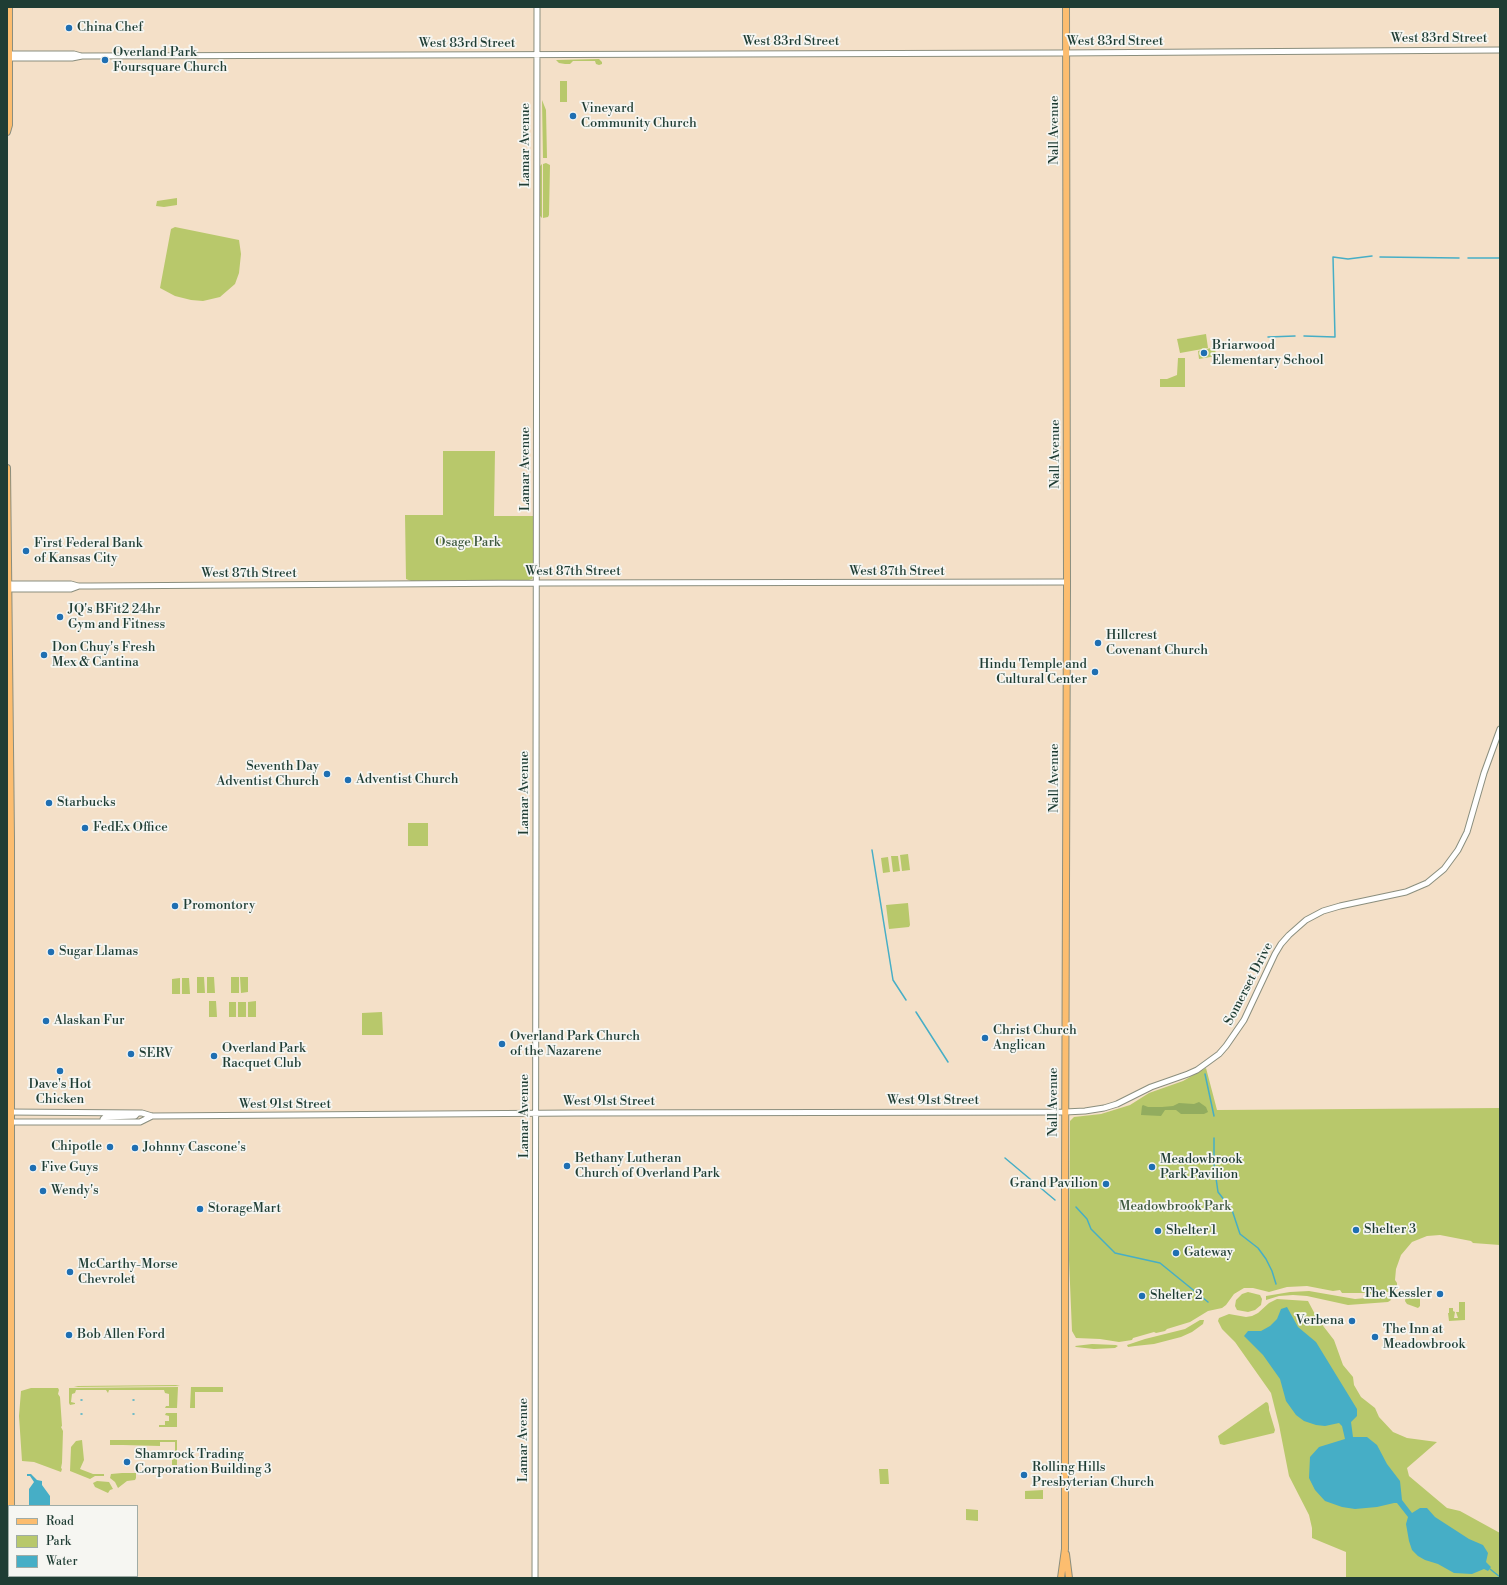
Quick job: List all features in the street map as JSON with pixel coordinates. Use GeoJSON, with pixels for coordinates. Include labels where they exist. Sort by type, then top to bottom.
{"type":"FeatureCollection","features":[{"type":"Feature","properties":{"kind":"main road"},"geometry":{"type":"LineString","coordinates":[[7,132],[9,124],[9,7]]}},
{"type":"Feature","properties":{"kind":"main road","name":"Nall Avenue"},"geometry":{"type":"LineString","coordinates":[[1061,1578],[1065,1549],[1065,1112],[1068,582],[1066,7]]}},
{"type":"Feature","properties":{"kind":"main road"},"geometry":{"type":"LineString","coordinates":[[7,468],[11,839],[8,1224],[12,1505]]}},
{"type":"Feature","properties":{"kind":"main road","name":"Nall Avenue"},"geometry":{"type":"LineString","coordinates":[[1065,1549],[1069,1569],[1069,1578]]}},
{"type":"Feature","properties":{"kind":"street","name":"Lamar Avenue"},"geometry":{"type":"LineString","coordinates":[[535,1578],[537,7]]}},
{"type":"Feature","properties":{"kind":"street","name":"West 83rd Street"},"geometry":{"type":"LineString","coordinates":[[8,56],[72,58],[82,56],[1500,50]]}},
{"type":"Feature","properties":{"kind":"street","name":"West 87th Street"},"geometry":{"type":"LineString","coordinates":[[8,587],[71,589],[79,586],[1068,582]]}},
{"type":"Feature","properties":{"kind":"street","name":"Somerset Drive"},"geometry":{"type":"LineString","coordinates":[[1065,1112],[1095,1110],[1117,1104],[1151,1087],[1197,1070],[1219,1054],[1239,1030],[1275,954],[1289,935],[1300,924],[1314,915],[1332,908],[1399,895],[1413,890],[1427,883],[1444,869],[1458,850],[1467,832],[1484,773],[1500,729]]}},
{"type":"Feature","properties":{"kind":"street","name":"West 91st Street"},"geometry":{"type":"LineString","coordinates":[[9,1112],[102,1112],[137,1113],[152,1116],[1065,1112]]}},
{"type":"Feature","properties":{"kind":"street"},"geometry":{"type":"LineString","coordinates":[[75,1122],[81,1119],[100,1119],[102,1112]]}},
{"type":"Feature","properties":{"kind":"street"},"geometry":{"type":"LineString","coordinates":[[102,1122],[105,1117],[135,1116],[137,1113]]}},
{"type":"Feature","properties":{"kind":"street","name":"West 91st Street"},"geometry":{"type":"LineString","coordinates":[[9,1122],[140,1122],[152,1116]]}},
{"type":"Feature","properties":{"kind":"green space"},"geometry":{"type":"Polygon","coordinates":[[[599,59],[602,64],[599,65],[596,64],[595,61],[573,61],[570,64],[565,64],[559,63],[556,60],[599,59]]]}},
{"type":"Feature","properties":{"kind":"green space"},"geometry":{"type":"Polygon","coordinates":[[[560,81],[567,81],[567,102],[560,102],[560,81]]]}},
{"type":"Feature","properties":{"kind":"green space"},"geometry":{"type":"Polygon","coordinates":[[[542,100],[546,110],[547,158],[543,158],[542,100]]]}},
{"type":"Feature","properties":{"kind":"green space"},"geometry":{"type":"Polygon","coordinates":[[[546,163],[550,165],[549,215],[548,217],[543,218],[543,164],[546,163]]]}},
{"type":"Feature","properties":{"kind":"green space"},"geometry":{"type":"Polygon","coordinates":[[[542,164],[542,218],[540,216],[540,166],[542,164]]]}},
{"type":"Feature","properties":{"kind":"green space"},"geometry":{"type":"Polygon","coordinates":[[[177,198],[177,205],[164,207],[156,206],[157,201],[177,198]]]}},
{"type":"Feature","properties":{"kind":"green space"},"geometry":{"type":"Polygon","coordinates":[[[175,227],[239,240],[241,254],[239,273],[235,284],[220,297],[203,301],[191,300],[175,296],[160,288],[171,229],[175,227]]]}},
{"type":"Feature","properties":{"kind":"green space"},"geometry":{"type":"Polygon","coordinates":[[[1206,334],[1208,348],[1180,353],[1177,339],[1206,334]]]}},
{"type":"Feature","properties":{"kind":"green space"},"geometry":{"type":"Polygon","coordinates":[[[1215,347],[1216,356],[1199,359],[1198,351],[1215,347]]]}},
{"type":"Feature","properties":{"kind":"green space"},"geometry":{"type":"Polygon","coordinates":[[[1178,358],[1185,358],[1185,387],[1160,387],[1160,379],[1167,379],[1177,375],[1178,358]]]}},
{"type":"Feature","properties":{"kind":"green space","name":"Osage Park"},"geometry":{"type":"Polygon","coordinates":[[[443,451],[495,451],[494,516],[534,516],[534,574],[532,579],[411,581],[406,579],[405,515],[443,515],[443,451]]]}},
{"type":"Feature","properties":{"kind":"green space"},"geometry":{"type":"Polygon","coordinates":[[[408,823],[428,823],[428,846],[408,846],[408,823]]]}},
{"type":"Feature","properties":{"kind":"green space"},"geometry":{"type":"Polygon","coordinates":[[[908,854],[910,870],[902,871],[900,855],[908,854]]]}},
{"type":"Feature","properties":{"kind":"green space"},"geometry":{"type":"Polygon","coordinates":[[[891,856],[898,856],[900,871],[893,872],[891,856]]]}},
{"type":"Feature","properties":{"kind":"green space"},"geometry":{"type":"Polygon","coordinates":[[[888,857],[890,872],[883,873],[881,858],[888,857]]]}},
{"type":"Feature","properties":{"kind":"green space"},"geometry":{"type":"Polygon","coordinates":[[[908,903],[909,927],[889,929],[886,905],[908,903]]]}},
{"type":"Feature","properties":{"kind":"green space"},"geometry":{"type":"Polygon","coordinates":[[[197,977],[204,977],[205,993],[197,993],[197,977]]]}},
{"type":"Feature","properties":{"kind":"green space"},"geometry":{"type":"Polygon","coordinates":[[[207,977],[214,977],[215,993],[207,993],[207,977]]]}},
{"type":"Feature","properties":{"kind":"green space"},"geometry":{"type":"Polygon","coordinates":[[[231,977],[239,977],[239,993],[231,993],[231,977]]]}},
{"type":"Feature","properties":{"kind":"green space"},"geometry":{"type":"Polygon","coordinates":[[[240,977],[248,977],[248,992],[241,993],[240,977]]]}},
{"type":"Feature","properties":{"kind":"green space"},"geometry":{"type":"Polygon","coordinates":[[[180,978],[180,994],[172,994],[172,979],[180,978]]]}},
{"type":"Feature","properties":{"kind":"green space"},"geometry":{"type":"Polygon","coordinates":[[[182,978],[189,978],[190,994],[182,994],[182,978]]]}},
{"type":"Feature","properties":{"kind":"green space"},"geometry":{"type":"Polygon","coordinates":[[[209,1001],[216,1001],[217,1017],[209,1017],[209,1001]]]}},
{"type":"Feature","properties":{"kind":"green space"},"geometry":{"type":"Polygon","coordinates":[[[256,1001],[256,1017],[248,1017],[248,1002],[256,1001]]]}},
{"type":"Feature","properties":{"kind":"green space"},"geometry":{"type":"Polygon","coordinates":[[[229,1002],[236,1002],[236,1017],[229,1017],[229,1002]]]}},
{"type":"Feature","properties":{"kind":"green space"},"geometry":{"type":"Polygon","coordinates":[[[238,1002],[246,1002],[246,1017],[238,1017],[238,1002]]]}},
{"type":"Feature","properties":{"kind":"green space"},"geometry":{"type":"Polygon","coordinates":[[[382,1012],[383,1035],[362,1035],[362,1013],[382,1012]]]}},
{"type":"Feature","properties":{"kind":"green space","name":"Meadowbrook Park"},"geometry":{"type":"Polygon","coordinates":[[[1206,1068],[1217,1110],[1500,1108],[1500,1245],[1473,1243],[1471,1241],[1440,1235],[1427,1236],[1412,1242],[1401,1255],[1396,1269],[1395,1280],[1397,1283],[1397,1288],[1393,1292],[1368,1294],[1342,1293],[1340,1290],[1333,1291],[1307,1286],[1287,1287],[1269,1292],[1253,1288],[1244,1288],[1234,1294],[1222,1308],[1208,1311],[1190,1322],[1167,1329],[1165,1331],[1154,1332],[1133,1338],[1132,1340],[1119,1342],[1100,1339],[1076,1338],[1072,1331],[1069,1260],[1070,1121],[1074,1117],[1101,1114],[1130,1105],[1149,1093],[1183,1081],[1206,1068]]]}},
{"type":"Feature","properties":{"kind":"green space"},"geometry":{"type":"Polygon","coordinates":[[[1199,1102],[1206,1107],[1208,1112],[1204,1114],[1181,1114],[1176,1110],[1165,1110],[1161,1116],[1141,1115],[1143,1105],[1148,1107],[1162,1107],[1173,1106],[1179,1103],[1194,1104],[1199,1102]]]}},
{"type":"Feature","properties":{"kind":"green space"},"geometry":{"type":"Polygon","coordinates":[[[1309,1291],[1355,1299],[1388,1296],[1391,1300],[1388,1302],[1348,1305],[1307,1296],[1293,1295],[1279,1296],[1266,1300],[1266,1296],[1290,1292],[1309,1291]]]}},
{"type":"Feature","properties":{"kind":"green space"},"geometry":{"type":"Polygon","coordinates":[[[1248,1292],[1260,1295],[1262,1299],[1261,1305],[1255,1310],[1248,1312],[1237,1310],[1235,1306],[1236,1300],[1242,1294],[1248,1292]]]}},
{"type":"Feature","properties":{"kind":"green space"},"geometry":{"type":"Polygon","coordinates":[[[1417,1292],[1420,1294],[1420,1306],[1418,1308],[1407,1304],[1405,1301],[1406,1296],[1417,1292]]]}},
{"type":"Feature","properties":{"kind":"green space"},"geometry":{"type":"Polygon","coordinates":[[[1277,1299],[1308,1301],[1317,1318],[1334,1340],[1343,1365],[1353,1377],[1354,1385],[1361,1397],[1375,1408],[1379,1417],[1393,1432],[1407,1438],[1437,1442],[1407,1468],[1409,1476],[1447,1508],[1460,1511],[1500,1533],[1500,1578],[1346,1578],[1346,1552],[1312,1538],[1312,1528],[1309,1515],[1289,1476],[1271,1393],[1235,1342],[1222,1329],[1218,1321],[1219,1318],[1229,1314],[1246,1317],[1252,1316],[1277,1299]]]}},
{"type":"Feature","properties":{"kind":"green space"},"geometry":{"type":"Polygon","coordinates":[[[1459,1302],[1465,1302],[1465,1320],[1449,1321],[1449,1308],[1453,1308],[1453,1311],[1455,1312],[1454,1318],[1458,1318],[1456,1312],[1459,1312],[1459,1302]]]}},
{"type":"Feature","properties":{"kind":"green space"},"geometry":{"type":"Polygon","coordinates":[[[1200,1320],[1204,1320],[1203,1324],[1192,1332],[1181,1337],[1154,1344],[1128,1347],[1127,1345],[1185,1329],[1200,1320]]]}},
{"type":"Feature","properties":{"kind":"green space"},"geometry":{"type":"Polygon","coordinates":[[[1092,1344],[1118,1346],[1115,1348],[1094,1349],[1075,1346],[1092,1344]]]}},
{"type":"Feature","properties":{"kind":"green space"},"geometry":{"type":"Polygon","coordinates":[[[78,1386],[180,1386],[74,1387],[78,1386]]]}},
{"type":"Feature","properties":{"kind":"green space"},"geometry":{"type":"Polygon","coordinates":[[[178,1387],[177,1408],[165,1408],[166,1406],[169,1406],[169,1394],[165,1393],[164,1390],[109,1390],[108,1393],[106,1390],[76,1390],[75,1393],[72,1394],[71,1402],[75,1404],[70,1405],[69,1403],[69,1388],[178,1387]]]}},
{"type":"Feature","properties":{"kind":"green space"},"geometry":{"type":"Polygon","coordinates":[[[191,1387],[223,1387],[223,1392],[195,1392],[195,1408],[190,1408],[191,1387]]]}},
{"type":"Feature","properties":{"kind":"green space"},"geometry":{"type":"Polygon","coordinates":[[[31,1388],[58,1388],[59,1390],[58,1394],[60,1397],[61,1427],[63,1431],[61,1472],[34,1462],[22,1461],[19,1416],[21,1391],[31,1388]]]}},
{"type":"Feature","properties":{"kind":"green space"},"geometry":{"type":"Polygon","coordinates":[[[1266,1402],[1268,1403],[1275,1430],[1274,1433],[1224,1445],[1220,1444],[1218,1436],[1266,1402]]]}},
{"type":"Feature","properties":{"kind":"green space"},"geometry":{"type":"Polygon","coordinates":[[[166,1413],[177,1413],[177,1427],[159,1427],[159,1425],[165,1425],[165,1421],[169,1421],[169,1416],[165,1415],[166,1413]]]}},
{"type":"Feature","properties":{"kind":"green space"},"geometry":{"type":"Polygon","coordinates":[[[82,1440],[84,1460],[80,1469],[93,1474],[104,1474],[104,1476],[95,1476],[90,1479],[70,1471],[71,1447],[76,1441],[82,1440]]]}},
{"type":"Feature","properties":{"kind":"green space"},"geometry":{"type":"Polygon","coordinates":[[[110,1440],[177,1440],[177,1465],[172,1465],[172,1457],[175,1457],[175,1442],[160,1442],[160,1446],[110,1445],[110,1440]]]}},
{"type":"Feature","properties":{"kind":"green space"},"geometry":{"type":"Polygon","coordinates":[[[7,1461],[8,1471],[8,1578],[7,1578],[7,1461]]]}},
{"type":"Feature","properties":{"kind":"green space"},"geometry":{"type":"Polygon","coordinates":[[[879,1469],[888,1469],[889,1484],[880,1484],[879,1469]]]}},
{"type":"Feature","properties":{"kind":"green space"},"geometry":{"type":"Polygon","coordinates":[[[136,1473],[136,1478],[135,1480],[127,1481],[118,1488],[115,1482],[110,1478],[111,1474],[136,1473]]]}},
{"type":"Feature","properties":{"kind":"green space"},"geometry":{"type":"Polygon","coordinates":[[[97,1481],[109,1482],[113,1489],[108,1493],[95,1487],[93,1483],[97,1481]]]}},
{"type":"Feature","properties":{"kind":"green space"},"geometry":{"type":"Polygon","coordinates":[[[1043,1490],[1043,1499],[1025,1499],[1025,1491],[1043,1490]]]}},
{"type":"Feature","properties":{"kind":"green space"},"geometry":{"type":"Polygon","coordinates":[[[966,1509],[978,1510],[978,1521],[966,1520],[966,1509]]]}},
{"type":"Feature","properties":{"kind":"water"},"geometry":{"type":"Polygon","coordinates":[[[1287,1307],[1298,1327],[1316,1342],[1357,1409],[1357,1416],[1351,1422],[1353,1437],[1367,1437],[1377,1445],[1387,1464],[1400,1481],[1402,1500],[1412,1513],[1420,1508],[1427,1508],[1435,1517],[1469,1539],[1483,1545],[1488,1553],[1486,1562],[1491,1567],[1488,1571],[1484,1569],[1472,1574],[1454,1573],[1438,1564],[1418,1556],[1412,1550],[1409,1541],[1406,1524],[1408,1517],[1397,1503],[1355,1509],[1342,1507],[1325,1501],[1315,1490],[1309,1478],[1310,1457],[1319,1447],[1345,1439],[1342,1426],[1339,1423],[1325,1426],[1316,1425],[1304,1421],[1296,1415],[1286,1401],[1280,1379],[1263,1355],[1244,1336],[1248,1331],[1261,1331],[1270,1326],[1277,1319],[1281,1309],[1287,1307]]]}},
{"type":"Feature","properties":{"kind":"water"},"geometry":{"type":"Polygon","coordinates":[[[27,1474],[31,1474],[37,1480],[42,1481],[42,1485],[50,1496],[50,1505],[29,1505],[29,1489],[34,1482],[30,1476],[27,1476],[27,1474]]]}},
{"type":"Feature","properties":{"kind":"waterway"},"geometry":{"type":"LineString","coordinates":[[1304,336],[1335,337],[1333,257],[1348,259],[1372,256]]}},
{"type":"Feature","properties":{"kind":"waterway"},"geometry":{"type":"LineString","coordinates":[[1380,257],[1459,258]]}},
{"type":"Feature","properties":{"kind":"waterway"},"geometry":{"type":"LineString","coordinates":[[1468,258],[1500,258]]}},
{"type":"Feature","properties":{"kind":"waterway"},"geometry":{"type":"LineString","coordinates":[[1268,337],[1295,336]]}},
{"type":"Feature","properties":{"kind":"waterway"},"geometry":{"type":"LineString","coordinates":[[872,850],[893,980],[906,1000]]}},
{"type":"Feature","properties":{"kind":"waterway"},"geometry":{"type":"LineString","coordinates":[[916,1012],[948,1062]]}},
{"type":"Feature","properties":{"kind":"waterway"},"geometry":{"type":"LineString","coordinates":[[1205,1074],[1214,1116]]}},
{"type":"Feature","properties":{"kind":"waterway"},"geometry":{"type":"LineString","coordinates":[[1214,1138],[1214,1164],[1218,1192],[1232,1210],[1240,1234],[1258,1248],[1266,1259],[1276,1284]]}},
{"type":"Feature","properties":{"kind":"waterway"},"geometry":{"type":"LineString","coordinates":[[1005,1158],[1055,1200]]}},
{"type":"Feature","properties":{"kind":"waterway"},"geometry":{"type":"LineString","coordinates":[[1076,1207],[1087,1219],[1091,1229],[1115,1253],[1160,1263],[1208,1302]]}},
{"type":"Feature","properties":{"kind":"waterway"},"geometry":{"type":"LineString","coordinates":[[1490,1569],[1500,1577]]}},
{"type":"Feature","properties":{"kind":"place","name":"China Chef"},"geometry":{"type":"Point","coordinates":[69,28]}},
{"type":"Feature","properties":{"kind":"place","name":"Overland Park Foursquare Church"},"geometry":{"type":"Point","coordinates":[105,60]}},
{"type":"Feature","properties":{"kind":"place","name":"Vineyard Community Church"},"geometry":{"type":"Point","coordinates":[573,116]}},
{"type":"Feature","properties":{"kind":"place","name":"Briarwood Elementary School"},"geometry":{"type":"Point","coordinates":[1204,353]}},
{"type":"Feature","properties":{"kind":"place","name":"First Federal Bank of Kansas City"},"geometry":{"type":"Point","coordinates":[26,551]}},
{"type":"Feature","properties":{"kind":"place","name":"JQ's BFit2 24hr Gym and Fitness"},"geometry":{"type":"Point","coordinates":[60,617]}},
{"type":"Feature","properties":{"kind":"place","name":"Hillcrest Covenant Church"},"geometry":{"type":"Point","coordinates":[1098,643]}},
{"type":"Feature","properties":{"kind":"place","name":"Don Chuy's Fresh Mex & Cantina"},"geometry":{"type":"Point","coordinates":[44,655]}},
{"type":"Feature","properties":{"kind":"place","name":"Hindu Temple and Cultural Center"},"geometry":{"type":"Point","coordinates":[1095,672]}},
{"type":"Feature","properties":{"kind":"place","name":"Seventh Day Adventist Church"},"geometry":{"type":"Point","coordinates":[327,774]}},
{"type":"Feature","properties":{"kind":"place","name":"Adventist Church"},"geometry":{"type":"Point","coordinates":[348,780]}},
{"type":"Feature","properties":{"kind":"place","name":"Starbucks"},"geometry":{"type":"Point","coordinates":[49,803]}},
{"type":"Feature","properties":{"kind":"place","name":"FedEx Office"},"geometry":{"type":"Point","coordinates":[85,828]}},
{"type":"Feature","properties":{"kind":"place","name":"Promontory"},"geometry":{"type":"Point","coordinates":[175,906]}},
{"type":"Feature","properties":{"kind":"place","name":"Sugar Llamas"},"geometry":{"type":"Point","coordinates":[51,952]}},
{"type":"Feature","properties":{"kind":"place","name":"Alaskan Fur"},"geometry":{"type":"Point","coordinates":[46,1021]}},
{"type":"Feature","properties":{"kind":"place","name":"Christ Church Anglican"},"geometry":{"type":"Point","coordinates":[985,1038]}},
{"type":"Feature","properties":{"kind":"place","name":"Overland Park Church of the Nazarene"},"geometry":{"type":"Point","coordinates":[502,1044]}},
{"type":"Feature","properties":{"kind":"place","name":"SERV"},"geometry":{"type":"Point","coordinates":[131,1054]}},
{"type":"Feature","properties":{"kind":"place","name":"Overland Park Racquet Club"},"geometry":{"type":"Point","coordinates":[214,1056]}},
{"type":"Feature","properties":{"kind":"place","name":"Dave's Hot Chicken"},"geometry":{"type":"Point","coordinates":[60,1071]}},
{"type":"Feature","properties":{"kind":"place","name":"Chipotle"},"geometry":{"type":"Point","coordinates":[110,1147]}},
{"type":"Feature","properties":{"kind":"place","name":"Johnny Cascone's"},"geometry":{"type":"Point","coordinates":[135,1148]}},
{"type":"Feature","properties":{"kind":"place","name":"Bethany Lutheran Church of Overland Park"},"geometry":{"type":"Point","coordinates":[567,1166]}},
{"type":"Feature","properties":{"kind":"place","name":"Meadowbrook Park Pavilion"},"geometry":{"type":"Point","coordinates":[1152,1167]}},
{"type":"Feature","properties":{"kind":"place","name":"Five Guys"},"geometry":{"type":"Point","coordinates":[33,1168]}},
{"type":"Feature","properties":{"kind":"place","name":"Grand Pavilion"},"geometry":{"type":"Point","coordinates":[1106,1184]}},
{"type":"Feature","properties":{"kind":"place","name":"Wendy's"},"geometry":{"type":"Point","coordinates":[43,1191]}},
{"type":"Feature","properties":{"kind":"place","name":"StorageMart"},"geometry":{"type":"Point","coordinates":[200,1209]}},
{"type":"Feature","properties":{"kind":"place","name":"Shelter 3"},"geometry":{"type":"Point","coordinates":[1356,1230]}},
{"type":"Feature","properties":{"kind":"place","name":"Shelter 1"},"geometry":{"type":"Point","coordinates":[1158,1231]}},
{"type":"Feature","properties":{"kind":"place","name":"Gateway"},"geometry":{"type":"Point","coordinates":[1176,1253]}},
{"type":"Feature","properties":{"kind":"place","name":"McCarthy-Morse Chevrolet"},"geometry":{"type":"Point","coordinates":[70,1272]}},
{"type":"Feature","properties":{"kind":"place","name":"The Kessler"},"geometry":{"type":"Point","coordinates":[1440,1294]}},
{"type":"Feature","properties":{"kind":"place","name":"Shelter 2"},"geometry":{"type":"Point","coordinates":[1142,1296]}},
{"type":"Feature","properties":{"kind":"place","name":"Verbena"},"geometry":{"type":"Point","coordinates":[1352,1321]}},
{"type":"Feature","properties":{"kind":"place","name":"Bob Allen Ford"},"geometry":{"type":"Point","coordinates":[69,1335]}},
{"type":"Feature","properties":{"kind":"place","name":"The Inn at Meadowbrook"},"geometry":{"type":"Point","coordinates":[1375,1337]}},
{"type":"Feature","properties":{"kind":"place","name":"Shamrock Trading Corporation Building 3"},"geometry":{"type":"Point","coordinates":[127,1462]}},
{"type":"Feature","properties":{"kind":"place","name":"Rolling Hills Presbyterian Church"},"geometry":{"type":"Point","coordinates":[1024,1475]}}]}
